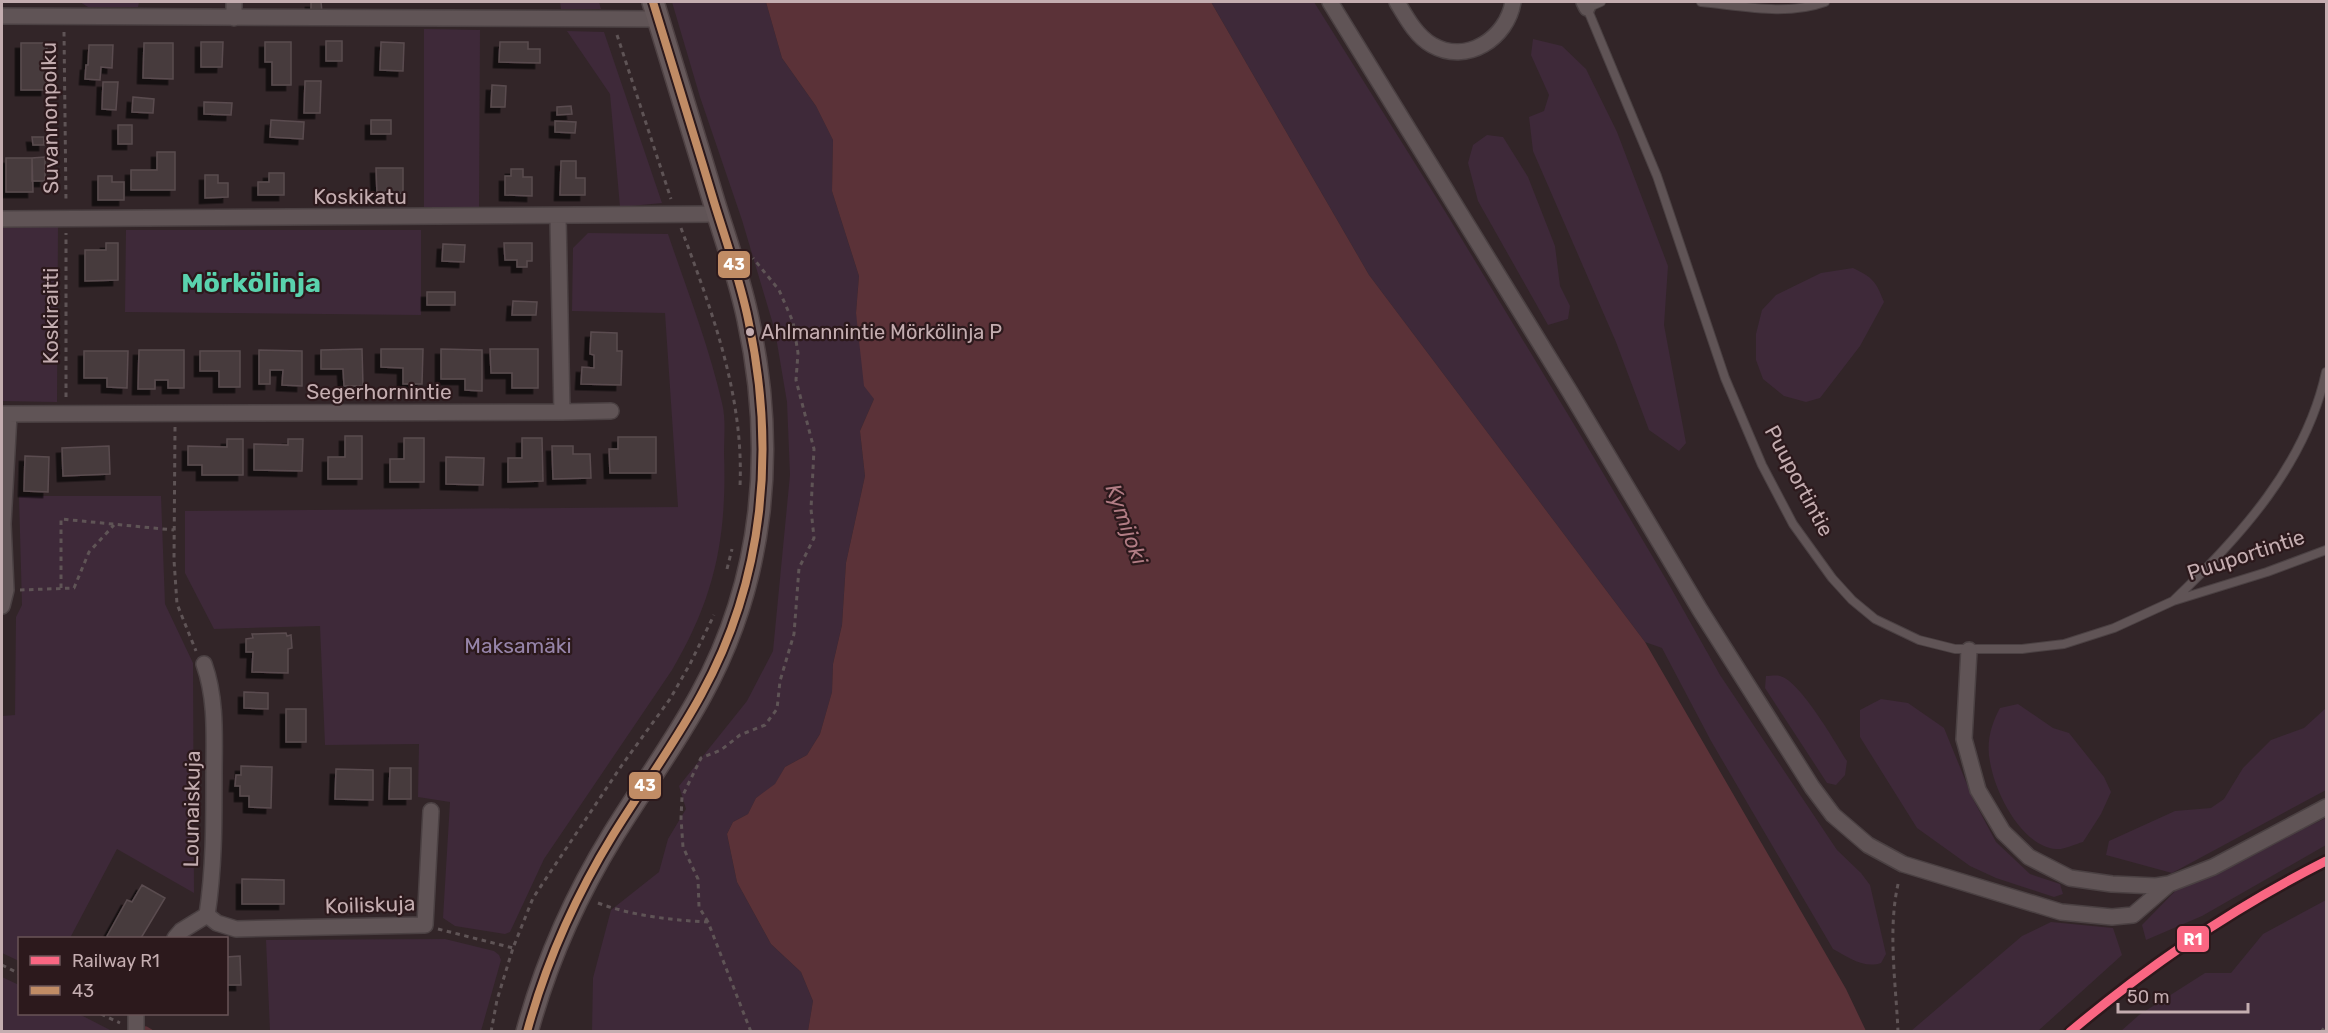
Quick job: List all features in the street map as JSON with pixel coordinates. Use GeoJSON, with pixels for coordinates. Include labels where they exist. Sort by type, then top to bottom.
{"type":"FeatureCollection","features":[{"type":"Feature","properties":{"kind":"street"},"geometry":{"type":"LineString","coordinates":[[234,2],[234,18]]}},
{"type":"Feature","properties":{"kind":"street"},"geometry":{"type":"LineString","coordinates":[[1330,2],[1570,392],[1700,609],[1812,787],[1833,815],[1868,845],[1903,864],[2061,912],[2112,917],[2133,915],[2169,884]]}},
{"type":"Feature","properties":{"kind":"street"},"geometry":{"type":"LineString","coordinates":[[1397,2],[1408,20],[1431,45],[1444,50],[1458,51],[1473,49],[1491,41],[1506,23],[1513,2]]}},
{"type":"Feature","properties":{"kind":"street"},"geometry":{"type":"LineString","coordinates":[[2,16],[64,9],[234,18],[612,20],[656,10],[748,316],[759,379],[764,439],[755,543],[739,607],[707,683],[683,726],[612,837],[580,894],[546,969],[526,1032]]}},
{"type":"Feature","properties":{"kind":"street","name":"Koskikatu"},"geometry":{"type":"LineString","coordinates":[[2,219],[558,217],[718,214]]}},
{"type":"Feature","properties":{"kind":"street"},"geometry":{"type":"LineString","coordinates":[[558,217],[562,412]]}},
{"type":"Feature","properties":{"kind":"street","name":"Segerhornintie"},"geometry":{"type":"LineString","coordinates":[[5,414],[611,411]]}},
{"type":"Feature","properties":{"kind":"street"},"geometry":{"type":"LineString","coordinates":[[2,606],[6,590],[3,524],[5,414]]}},
{"type":"Feature","properties":{"kind":"street"},"geometry":{"type":"LineString","coordinates":[[1969,650],[1964,739],[1978,790],[2003,832],[2029,857],[2070,878],[2112,884],[2156,886],[2169,884],[2212,867],[2326,807]]}},
{"type":"Feature","properties":{"kind":"street","name":"Lounaiskuja"},"geometry":{"type":"LineString","coordinates":[[204,664],[210,682],[214,723],[214,850],[207,915]]}},
{"type":"Feature","properties":{"kind":"street","name":"Koiliskuja"},"geometry":{"type":"LineString","coordinates":[[207,915],[217,923],[236,929],[425,925],[431,811]]}},
{"type":"Feature","properties":{"kind":"street"},"geometry":{"type":"LineString","coordinates":[[176,937],[181,931],[207,915]]}},
{"type":"Feature","properties":{"kind":"street"},"geometry":{"type":"LineString","coordinates":[[136,1015],[136,1032]]}},
{"type":"Feature","properties":{"kind":"lane"},"geometry":{"type":"LineString","coordinates":[[1701,2],[1762,9],[1814,6],[1826,2]]}},
{"type":"Feature","properties":{"kind":"lane","name":"Puuportintie"},"geometry":{"type":"LineString","coordinates":[[1590,4],[1657,176],[1725,378],[1762,465],[1793,524],[1832,578],[1852,600],[1875,619],[1919,640],[1955,649],[2022,649],[2064,644],[2114,628],[2173,601],[2267,572],[2326,550]]}},
{"type":"Feature","properties":{"kind":"lane"},"geometry":{"type":"LineString","coordinates":[[2173,601],[2219,557],[2260,509],[2292,459],[2320,400],[2326,372]]}},
{"type":"Feature","properties":{"kind":"path","name":"Suvannonpolku"},"geometry":{"type":"LineString","coordinates":[[64,9],[66,219]]}},
{"type":"Feature","properties":{"kind":"path"},"geometry":{"type":"LineString","coordinates":[[612,20],[675,209]]}},
{"type":"Feature","properties":{"kind":"path","name":"Koskiraitti"},"geometry":{"type":"LineString","coordinates":[[66,219],[66,414]]}},
{"type":"Feature","properties":{"kind":"path"},"geometry":{"type":"LineString","coordinates":[[680,225],[722,344],[731,387],[741,463],[740,492]]}},
{"type":"Feature","properties":{"kind":"path"},"geometry":{"type":"LineString","coordinates":[[175,413],[174,530],[177,604],[193,645],[204,664]]}},
{"type":"Feature","properties":{"kind":"path"},"geometry":{"type":"LineString","coordinates":[[61,588],[61,519],[174,530]]}},
{"type":"Feature","properties":{"kind":"path"},"geometry":{"type":"LineString","coordinates":[[6,590],[74,588],[89,552],[114,525]]}},
{"type":"Feature","properties":{"kind":"path"},"geometry":{"type":"LineString","coordinates":[[727,570],[732,547]]}},
{"type":"Feature","properties":{"kind":"path"},"geometry":{"type":"LineString","coordinates":[[491,1032],[497,1000],[513,948],[533,898],[622,765],[670,699],[714,614]]}},
{"type":"Feature","properties":{"kind":"path"},"geometry":{"type":"LineString","coordinates":[[1898,1032],[1895,898],[1903,864]]}},
{"type":"Feature","properties":{"kind":"path"},"geometry":{"type":"LineString","coordinates":[[580,894],[599,904],[624,911],[674,920],[708,922],[751,1032]]}},
{"type":"Feature","properties":{"kind":"path"},"geometry":{"type":"LineString","coordinates":[[425,925],[513,948]]}},
{"type":"Feature","properties":{"kind":"path"},"geometry":{"type":"LineString","coordinates":[[2,965],[18,973]]}},
{"type":"Feature","properties":{"kind":"path"},"geometry":{"type":"LineString","coordinates":[[2321,1032],[2326,1026]]}},
{"type":"Feature","properties":{"kind":"green space"},"geometry":{"type":"Polygon","coordinates":[[[80,2],[139,2],[138,7],[88,7],[80,2]]]}},
{"type":"Feature","properties":{"kind":"green space"},"geometry":{"type":"Polygon","coordinates":[[[560,2],[599,2],[601,9],[561,9],[560,2]]]}},
{"type":"Feature","properties":{"kind":"green space"},"geometry":{"type":"Polygon","coordinates":[[[672,2],[766,2],[782,58],[816,106],[833,140],[832,191],[859,276],[856,313],[874,399],[860,431],[865,476],[846,563],[842,625],[833,664],[832,692],[820,734],[807,755],[785,767],[775,785],[756,798],[748,814],[733,822],[727,834],[737,882],[771,944],[801,972],[813,1001],[808,1031],[592,1032],[593,978],[611,910],[659,872],[668,839],[686,809],[679,786],[747,701],[773,651],[790,475],[787,402],[775,331],[672,2]]]}},
{"type":"Feature","properties":{"kind":"green space"},"geometry":{"type":"Polygon","coordinates":[[[1211,2],[1314,2],[1446,213],[1584,441],[1720,675],[1837,850],[1870,885],[1886,954],[1881,963],[1862,963],[1833,949],[1711,741],[1662,648],[1645,642],[1369,275],[1211,2]]]}},
{"type":"Feature","properties":{"kind":"green space"},"geometry":{"type":"Polygon","coordinates":[[[424,29],[480,30],[479,207],[424,207],[424,29]]]}},
{"type":"Feature","properties":{"kind":"green space"},"geometry":{"type":"Polygon","coordinates":[[[567,31],[604,32],[662,203],[620,207],[610,94],[567,31]]]}},
{"type":"Feature","properties":{"kind":"green space"},"geometry":{"type":"Polygon","coordinates":[[[1533,39],[1562,46],[1586,69],[1617,132],[1668,266],[1664,325],[1686,443],[1679,451],[1649,430],[1616,342],[1533,151],[1529,117],[1544,111],[1549,95],[1531,55],[1533,39]]]}},
{"type":"Feature","properties":{"kind":"green space"},"geometry":{"type":"Polygon","coordinates":[[[1487,135],[1503,137],[1528,177],[1555,246],[1560,286],[1570,306],[1568,319],[1548,325],[1478,201],[1468,163],[1473,145],[1487,135]]]}},
{"type":"Feature","properties":{"kind":"green space"},"geometry":{"type":"Polygon","coordinates":[[[58,226],[57,402],[2,401],[2,228],[58,226]]]}},
{"type":"Feature","properties":{"kind":"green space"},"geometry":{"type":"Polygon","coordinates":[[[126,230],[421,230],[421,315],[125,312],[126,230]]]}},
{"type":"Feature","properties":{"kind":"green space","name":"Maksamäki"},"geometry":{"type":"Polygon","coordinates":[[[588,233],[668,234],[704,339],[723,409],[724,484],[720,540],[708,592],[687,643],[672,670],[544,859],[510,932],[505,934],[455,926],[443,918],[450,802],[418,797],[419,744],[325,745],[320,626],[214,629],[185,573],[185,511],[678,507],[665,313],[572,311],[573,248],[588,233]]]}},
{"type":"Feature","properties":{"kind":"green space"},"geometry":{"type":"Polygon","coordinates":[[[1853,268],[1873,281],[1884,302],[1860,346],[1820,398],[1806,402],[1784,396],[1763,379],[1756,360],[1756,334],[1762,310],[1776,295],[1821,273],[1853,268]]]}},
{"type":"Feature","properties":{"kind":"green space"},"geometry":{"type":"Polygon","coordinates":[[[19,496],[161,496],[165,604],[193,663],[194,893],[117,849],[71,937],[18,937],[18,961],[2,953],[2,716],[15,715],[16,617],[22,605],[19,496]]]}},
{"type":"Feature","properties":{"kind":"green space"},"geometry":{"type":"Polygon","coordinates":[[[1766,676],[1780,676],[1788,680],[1807,700],[1826,727],[1847,761],[1845,775],[1836,785],[1827,783],[1765,688],[1766,676]]]}},
{"type":"Feature","properties":{"kind":"green space"},"geometry":{"type":"Polygon","coordinates":[[[1881,699],[1908,703],[1944,728],[1973,799],[1996,842],[2030,874],[2060,884],[2063,894],[2054,897],[1996,878],[1970,866],[1917,828],[1860,737],[1860,710],[1881,699]]]}},
{"type":"Feature","properties":{"kind":"green space"},"geometry":{"type":"Polygon","coordinates":[[[2018,704],[2053,728],[2069,733],[2104,777],[2111,792],[2101,814],[2083,842],[2059,849],[2043,846],[2021,828],[1997,788],[1989,755],[1992,727],[2000,708],[2018,704]]]}},
{"type":"Feature","properties":{"kind":"green space"},"geometry":{"type":"Polygon","coordinates":[[[2326,708],[2326,790],[2172,873],[2106,855],[2109,841],[2175,811],[2211,808],[2224,799],[2243,768],[2271,740],[2304,728],[2326,708]]]}},
{"type":"Feature","properties":{"kind":"green space"},"geometry":{"type":"Polygon","coordinates":[[[2326,818],[2326,845],[2202,916],[2146,940],[2142,925],[2178,888],[2326,818]]]}},
{"type":"Feature","properties":{"kind":"green space"},"geometry":{"type":"Polygon","coordinates":[[[2326,900],[2326,1031],[2121,1031],[2139,1015],[2205,973],[2231,973],[2263,934],[2326,900]]]}},
{"type":"Feature","properties":{"kind":"green space"},"geometry":{"type":"Polygon","coordinates":[[[2051,922],[2113,928],[2122,955],[2038,1031],[1911,1031],[2022,936],[2051,922]]]}},
{"type":"Feature","properties":{"kind":"green space"},"geometry":{"type":"Polygon","coordinates":[[[445,939],[494,951],[501,960],[481,1031],[270,1031],[266,940],[445,939]]]}},
{"type":"Feature","properties":{"kind":"green space"},"geometry":{"type":"Polygon","coordinates":[[[2,977],[18,985],[18,1015],[81,1015],[112,1031],[2,1031],[2,977]]]}},
{"type":"Feature","properties":{"kind":"water","name":"Kymijoki"},"geometry":{"type":"Polygon","coordinates":[[[766,2],[1211,2],[1369,275],[1645,642],[1846,989],[1866,1031],[808,1031],[813,1001],[801,972],[771,944],[737,882],[727,834],[733,822],[748,814],[756,798],[775,784],[785,767],[807,755],[820,734],[832,692],[833,664],[842,625],[846,563],[865,476],[860,431],[874,399],[864,386],[856,313],[859,276],[832,191],[833,140],[816,106],[782,58],[766,2]]]}},
{"type":"Feature","properties":{"kind":"building"},"geometry":{"type":"Polygon","coordinates":[[[311,2],[321,2],[322,12],[311,12],[311,2]]]}},
{"type":"Feature","properties":{"kind":"building"},"geometry":{"type":"Polygon","coordinates":[[[326,41],[342,41],[342,61],[326,61],[326,41]]]}},
{"type":"Feature","properties":{"kind":"building"},"geometry":{"type":"Polygon","coordinates":[[[201,42],[223,42],[222,67],[201,67],[201,42]]]}},
{"type":"Feature","properties":{"kind":"building"},"geometry":{"type":"Polygon","coordinates":[[[265,42],[291,42],[291,85],[272,85],[272,62],[265,62],[265,42]]]}},
{"type":"Feature","properties":{"kind":"building"},"geometry":{"type":"Polygon","coordinates":[[[381,42],[404,43],[403,71],[380,70],[381,42]]]}},
{"type":"Feature","properties":{"kind":"building"},"geometry":{"type":"Polygon","coordinates":[[[500,42],[528,42],[528,49],[540,49],[540,63],[499,62],[500,42]]]}},
{"type":"Feature","properties":{"kind":"building"},"geometry":{"type":"Polygon","coordinates":[[[21,43],[47,43],[46,90],[21,90],[21,43]]]}},
{"type":"Feature","properties":{"kind":"building"},"geometry":{"type":"Polygon","coordinates":[[[144,43],[173,43],[173,79],[143,78],[144,43]]]}},
{"type":"Feature","properties":{"kind":"building"},"geometry":{"type":"Polygon","coordinates":[[[89,45],[113,45],[112,68],[101,67],[100,80],[85,79],[89,45]]]}},
{"type":"Feature","properties":{"kind":"building"},"geometry":{"type":"Polygon","coordinates":[[[305,81],[321,81],[320,113],[304,113],[305,81]]]}},
{"type":"Feature","properties":{"kind":"building"},"geometry":{"type":"Polygon","coordinates":[[[103,82],[118,82],[116,110],[102,109],[103,82]]]}},
{"type":"Feature","properties":{"kind":"building"},"geometry":{"type":"Polygon","coordinates":[[[492,85],[506,86],[505,107],[491,107],[492,85]]]}},
{"type":"Feature","properties":{"kind":"building"},"geometry":{"type":"Polygon","coordinates":[[[133,97],[154,99],[153,113],[132,112],[133,97]]]}},
{"type":"Feature","properties":{"kind":"building"},"geometry":{"type":"Polygon","coordinates":[[[204,102],[232,103],[231,115],[204,114],[204,102]]]}},
{"type":"Feature","properties":{"kind":"building"},"geometry":{"type":"Polygon","coordinates":[[[571,106],[572,114],[557,115],[557,107],[571,106]]]}},
{"type":"Feature","properties":{"kind":"building"},"geometry":{"type":"Polygon","coordinates":[[[271,120],[304,122],[303,139],[270,137],[271,120]]]}},
{"type":"Feature","properties":{"kind":"building"},"geometry":{"type":"Polygon","coordinates":[[[371,120],[391,120],[391,134],[371,134],[371,120]]]}},
{"type":"Feature","properties":{"kind":"building"},"geometry":{"type":"Polygon","coordinates":[[[555,121],[576,122],[575,133],[555,132],[555,121]]]}},
{"type":"Feature","properties":{"kind":"building"},"geometry":{"type":"Polygon","coordinates":[[[118,125],[132,125],[132,144],[118,144],[118,125]]]}},
{"type":"Feature","properties":{"kind":"building"},"geometry":{"type":"Polygon","coordinates":[[[32,137],[44,137],[44,145],[33,145],[32,137]]]}},
{"type":"Feature","properties":{"kind":"building"},"geometry":{"type":"Polygon","coordinates":[[[157,152],[175,152],[175,190],[131,190],[131,170],[157,170],[157,152]]]}},
{"type":"Feature","properties":{"kind":"building"},"geometry":{"type":"Polygon","coordinates":[[[45,157],[45,181],[32,181],[32,158],[45,157]]]}},
{"type":"Feature","properties":{"kind":"building"},"geometry":{"type":"Polygon","coordinates":[[[6,158],[32,158],[33,192],[6,192],[6,158]]]}},
{"type":"Feature","properties":{"kind":"building"},"geometry":{"type":"Polygon","coordinates":[[[561,161],[576,161],[576,178],[585,178],[585,195],[560,195],[561,161]]]}},
{"type":"Feature","properties":{"kind":"building"},"geometry":{"type":"Polygon","coordinates":[[[376,168],[403,168],[403,193],[377,194],[376,168]]]}},
{"type":"Feature","properties":{"kind":"building"},"geometry":{"type":"Polygon","coordinates":[[[511,169],[523,169],[523,177],[532,177],[532,196],[505,195],[505,176],[511,176],[511,169]]]}},
{"type":"Feature","properties":{"kind":"building"},"geometry":{"type":"Polygon","coordinates":[[[269,173],[284,173],[284,195],[258,195],[258,182],[269,182],[269,173]]]}},
{"type":"Feature","properties":{"kind":"building"},"geometry":{"type":"Polygon","coordinates":[[[205,175],[218,175],[218,183],[228,183],[228,197],[205,198],[205,175]]]}},
{"type":"Feature","properties":{"kind":"building"},"geometry":{"type":"Polygon","coordinates":[[[98,176],[112,176],[112,182],[124,182],[124,200],[98,200],[98,176]]]}},
{"type":"Feature","properties":{"kind":"building"},"geometry":{"type":"Polygon","coordinates":[[[106,243],[118,243],[118,280],[85,281],[85,250],[106,250],[106,243]]]}},
{"type":"Feature","properties":{"kind":"building"},"geometry":{"type":"Polygon","coordinates":[[[504,243],[532,243],[532,261],[527,261],[527,267],[517,267],[517,260],[505,260],[504,243]]]}},
{"type":"Feature","properties":{"kind":"building"},"geometry":{"type":"Polygon","coordinates":[[[443,244],[465,245],[464,262],[442,261],[443,244]]]}},
{"type":"Feature","properties":{"kind":"building"},"geometry":{"type":"Polygon","coordinates":[[[427,292],[455,292],[455,305],[427,305],[427,292]]]}},
{"type":"Feature","properties":{"kind":"building"},"geometry":{"type":"Polygon","coordinates":[[[513,301],[537,302],[536,315],[512,315],[513,301]]]}},
{"type":"Feature","properties":{"kind":"building"},"geometry":{"type":"Polygon","coordinates":[[[591,332],[617,333],[617,351],[622,351],[621,385],[581,384],[582,367],[594,368],[594,355],[590,354],[591,332]]]}},
{"type":"Feature","properties":{"kind":"building"},"geometry":{"type":"Polygon","coordinates":[[[362,349],[363,386],[344,386],[343,369],[321,369],[321,350],[362,349]]]}},
{"type":"Feature","properties":{"kind":"building"},"geometry":{"type":"Polygon","coordinates":[[[381,349],[423,349],[422,384],[403,384],[403,368],[381,367],[381,349]]]}},
{"type":"Feature","properties":{"kind":"building"},"geometry":{"type":"Polygon","coordinates":[[[441,349],[482,350],[482,391],[465,390],[465,379],[441,379],[441,349]]]}},
{"type":"Feature","properties":{"kind":"building"},"geometry":{"type":"Polygon","coordinates":[[[490,349],[538,349],[538,388],[512,388],[512,373],[491,373],[490,349]]]}},
{"type":"Feature","properties":{"kind":"building"},"geometry":{"type":"Polygon","coordinates":[[[139,350],[184,350],[184,388],[168,388],[168,380],[155,380],[155,389],[138,389],[139,350]]]}},
{"type":"Feature","properties":{"kind":"building"},"geometry":{"type":"Polygon","coordinates":[[[259,350],[302,351],[302,386],[282,385],[283,370],[270,370],[270,384],[259,384],[259,350]]]}},
{"type":"Feature","properties":{"kind":"building"},"geometry":{"type":"Polygon","coordinates":[[[84,351],[128,351],[127,388],[107,387],[107,378],[84,378],[84,351]]]}},
{"type":"Feature","properties":{"kind":"building"},"geometry":{"type":"Polygon","coordinates":[[[200,351],[240,351],[240,387],[219,387],[219,371],[200,371],[200,351]]]}},
{"type":"Feature","properties":{"kind":"building"},"geometry":{"type":"Polygon","coordinates":[[[345,436],[362,436],[362,479],[328,479],[328,457],[345,457],[345,436]]]}},
{"type":"Feature","properties":{"kind":"building"},"geometry":{"type":"Polygon","coordinates":[[[618,437],[656,437],[656,473],[610,473],[609,449],[618,449],[618,437]]]}},
{"type":"Feature","properties":{"kind":"building"},"geometry":{"type":"Polygon","coordinates":[[[404,438],[424,438],[424,482],[390,482],[390,459],[404,459],[404,438]]]}},
{"type":"Feature","properties":{"kind":"building"},"geometry":{"type":"Polygon","coordinates":[[[522,438],[542,438],[543,481],[508,482],[508,458],[522,458],[522,438]]]}},
{"type":"Feature","properties":{"kind":"building"},"geometry":{"type":"Polygon","coordinates":[[[227,439],[243,439],[243,475],[202,475],[202,465],[188,465],[188,446],[227,447],[227,439]]]}},
{"type":"Feature","properties":{"kind":"building"},"geometry":{"type":"Polygon","coordinates":[[[288,439],[303,439],[302,471],[254,470],[254,444],[288,445],[288,439]]]}},
{"type":"Feature","properties":{"kind":"building"},"geometry":{"type":"Polygon","coordinates":[[[109,446],[110,474],[63,476],[62,448],[109,446]]]}},
{"type":"Feature","properties":{"kind":"building"},"geometry":{"type":"Polygon","coordinates":[[[552,446],[573,446],[573,454],[590,454],[591,478],[553,479],[552,446]]]}},
{"type":"Feature","properties":{"kind":"building"},"geometry":{"type":"Polygon","coordinates":[[[25,456],[49,457],[48,492],[24,491],[25,456]]]}},
{"type":"Feature","properties":{"kind":"building"},"geometry":{"type":"Polygon","coordinates":[[[446,457],[484,458],[483,485],[446,484],[446,457]]]}},
{"type":"Feature","properties":{"kind":"building"},"geometry":{"type":"Polygon","coordinates":[[[286,633],[287,636],[291,635],[292,648],[288,649],[288,673],[252,672],[253,652],[246,652],[246,639],[253,638],[252,634],[286,633]]]}},
{"type":"Feature","properties":{"kind":"building"},"geometry":{"type":"Polygon","coordinates":[[[244,692],[268,693],[268,709],[244,708],[244,692]]]}},
{"type":"Feature","properties":{"kind":"building"},"geometry":{"type":"Polygon","coordinates":[[[286,709],[306,709],[306,742],[286,742],[286,709]]]}},
{"type":"Feature","properties":{"kind":"building"},"geometry":{"type":"Polygon","coordinates":[[[241,766],[272,767],[271,808],[249,807],[249,796],[240,796],[240,786],[235,786],[236,775],[241,775],[241,766]]]}},
{"type":"Feature","properties":{"kind":"building"},"geometry":{"type":"Polygon","coordinates":[[[390,768],[411,768],[411,799],[389,799],[390,768]]]}},
{"type":"Feature","properties":{"kind":"building"},"geometry":{"type":"Polygon","coordinates":[[[336,769],[373,770],[373,800],[335,799],[336,769]]]}},
{"type":"Feature","properties":{"kind":"building"},"geometry":{"type":"Polygon","coordinates":[[[242,879],[284,880],[284,904],[242,904],[242,879]]]}},
{"type":"Feature","properties":{"kind":"building"},"geometry":{"type":"Polygon","coordinates":[[[142,885],[165,898],[142,937],[107,936],[127,900],[132,902],[142,885]]]}},
{"type":"Feature","properties":{"kind":"building"},"geometry":{"type":"Polygon","coordinates":[[[240,956],[241,985],[228,985],[228,957],[240,956]]]}},
{"type":"Feature","properties":{"kind":"waterway"},"geometry":{"type":"LineString","coordinates":[[146,1029],[151,1032]]}},
{"type":"Feature","properties":{"kind":"rail line","name":"R1"},"geometry":{"type":"LineString","coordinates":[[2070,1032],[2130,984],[2193,939],[2259,898],[2326,861]]}},
{"type":"Feature","properties":{"kind":"transit line","name":"43"},"geometry":{"type":"LineString","coordinates":[[527,1032],[543,980],[586,882],[613,835],[691,713],[723,651],[739,605],[751,559],[759,511],[762,464],[761,415],[757,367],[748,319],[737,275],[653,2]]}},
{"type":"Feature","properties":{"kind":"place","name":"Ahlmannintie Mörkölinja P"},"geometry":{"type":"Point","coordinates":[750,332]}},
{"type":"Feature","properties":{"kind":"district","name":"Mörkölinja"},"geometry":{"type":"Point","coordinates":[251,283]}}]}
